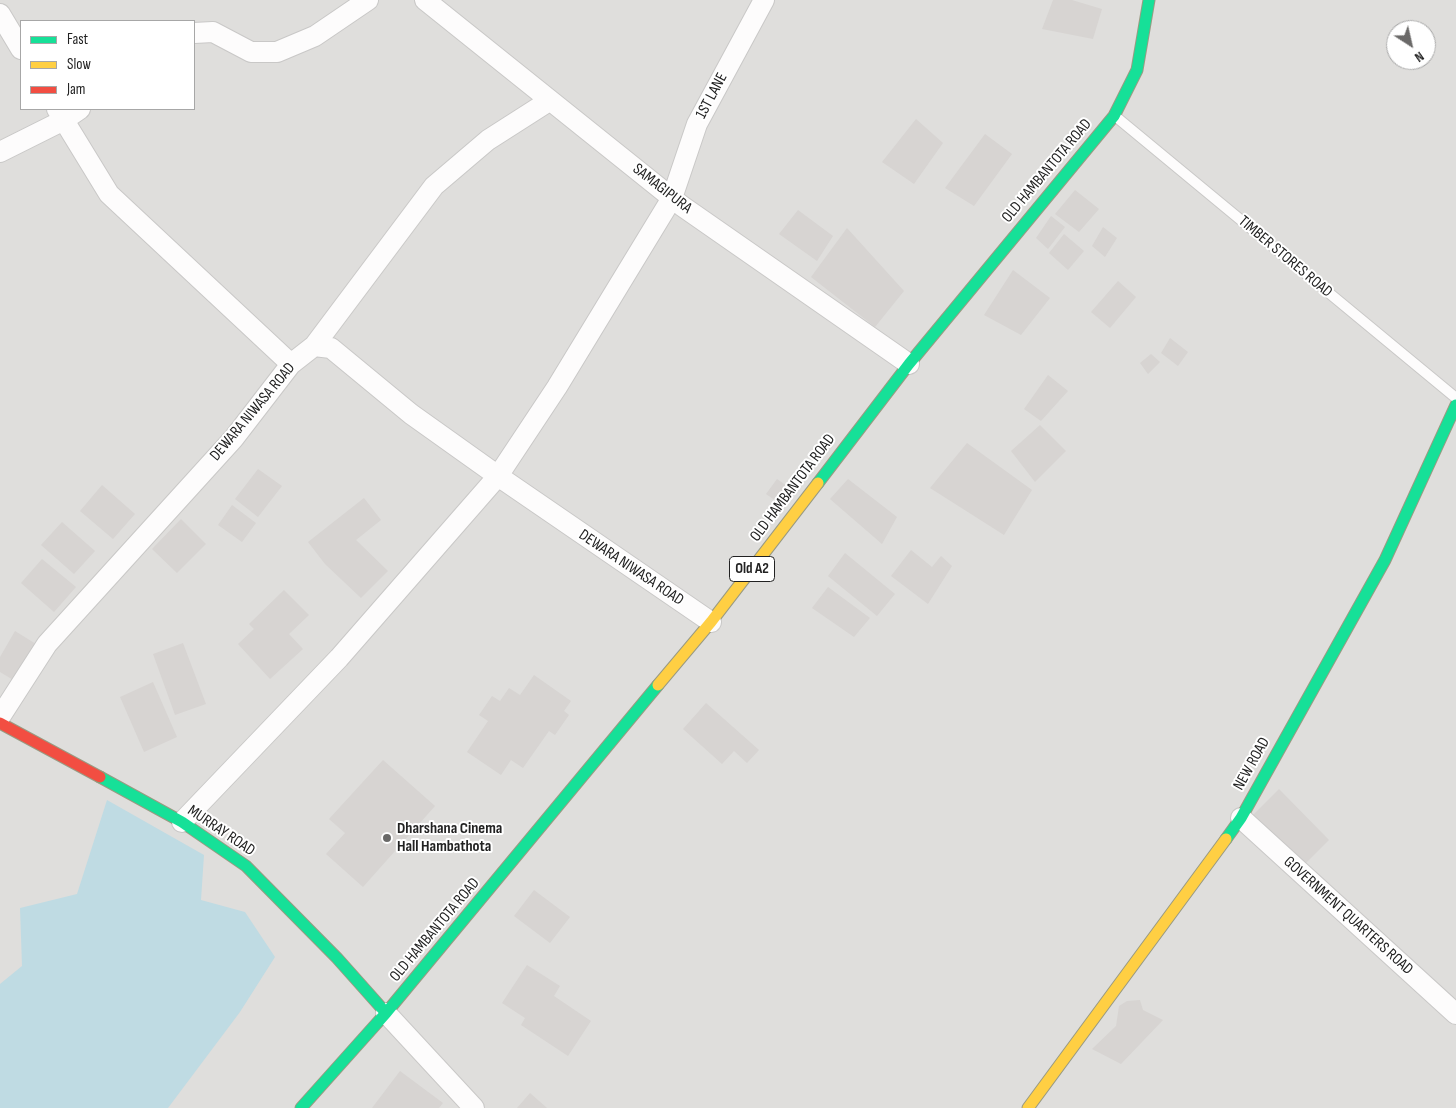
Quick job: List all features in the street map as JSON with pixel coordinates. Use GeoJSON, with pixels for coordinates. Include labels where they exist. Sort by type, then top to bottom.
{"type":"FeatureCollection","features":[{"type":"Feature","properties":{"kind":"main road","name":"OLD HAMBANTOTA ROAD"},"geometry":{"type":"LineString","coordinates":[[301,1108],[386,1014],[711,622],[908,364],[1114,116],[1137,70],[1148,0]]}},
{"type":"Feature","properties":{"kind":"main road","name":"NEW ROAD"},"geometry":{"type":"LineString","coordinates":[[1028,1108],[1241,818],[1385,560],[1456,405]]}},
{"type":"Feature","properties":{"kind":"main road","name":"MURRAY ROAD"},"geometry":{"type":"LineString","coordinates":[[0,723],[182,822],[246,866],[337,958],[386,1014]]}},
{"type":"Feature","properties":{"kind":"street"},"geometry":{"type":"LineString","coordinates":[[195,33],[213,32],[251,52],[277,52],[315,36],[368,0]]}},
{"type":"Feature","properties":{"kind":"street","name":"SAMAGIPURA"},"geometry":{"type":"LineString","coordinates":[[425,0],[672,198],[908,364]]}},
{"type":"Feature","properties":{"kind":"street","name":"1ST LANE"},"geometry":{"type":"LineString","coordinates":[[182,822],[339,658],[498,476],[557,387],[672,198],[697,124],[764,0]]}},
{"type":"Feature","properties":{"kind":"street"},"geometry":{"type":"LineString","coordinates":[[0,14],[20,47]]}},
{"type":"Feature","properties":{"kind":"street"},"geometry":{"type":"LineString","coordinates":[[314,346],[434,186],[488,140],[550,101]]}},
{"type":"Feature","properties":{"kind":"street"},"geometry":{"type":"LineString","coordinates":[[0,152],[67,112],[109,194],[291,364]]}},
{"type":"Feature","properties":{"kind":"street","name":"DEWARA NIWASA ROAD"},"geometry":{"type":"LineString","coordinates":[[0,717],[47,644],[234,438],[291,364],[314,346],[331,348],[411,414],[711,622]]}},
{"type":"Feature","properties":{"kind":"street","name":"GOVERNMENT QUARTERS ROAD"},"geometry":{"type":"LineString","coordinates":[[1241,818],[1456,1014]]}},
{"type":"Feature","properties":{"kind":"street"},"geometry":{"type":"LineString","coordinates":[[386,1014],[474,1108]]}},
{"type":"Feature","properties":{"kind":"lane","name":"TIMBER STORES ROAD"},"geometry":{"type":"LineString","coordinates":[[1114,116],[1456,398]]}},
{"type":"Feature","properties":{"kind":"shaded area"},"geometry":{"type":"Polygon","coordinates":[[[0,0],[1456,0],[1456,1108],[0,1108],[0,0]]]}},
{"type":"Feature","properties":{"kind":"water"},"geometry":{"type":"Polygon","coordinates":[[[107,800],[204,855],[201,900],[245,912],[275,957],[240,1012],[168,1108],[0,1108],[0,984],[22,966],[20,908],[77,894],[107,800]]]}},
{"type":"Feature","properties":{"kind":"building"},"geometry":{"type":"Polygon","coordinates":[[[1053,0],[1072,0],[1102,9],[1093,39],[1042,29],[1053,0]]]}},
{"type":"Feature","properties":{"kind":"building"},"geometry":{"type":"Polygon","coordinates":[[[916,119],[943,143],[914,184],[882,162],[916,119]]]}},
{"type":"Feature","properties":{"kind":"building"},"geometry":{"type":"Polygon","coordinates":[[[985,134],[1012,154],[974,206],[945,188],[985,134]]]}},
{"type":"Feature","properties":{"kind":"building"},"geometry":{"type":"Polygon","coordinates":[[[1075,190],[1099,209],[1079,232],[1055,214],[1075,190]]]}},
{"type":"Feature","properties":{"kind":"building"},"geometry":{"type":"Polygon","coordinates":[[[798,210],[833,236],[817,261],[779,234],[798,210]]]}},
{"type":"Feature","properties":{"kind":"building"},"geometry":{"type":"Polygon","coordinates":[[[1051,216],[1065,227],[1048,249],[1036,238],[1051,216]]]}},
{"type":"Feature","properties":{"kind":"building"},"geometry":{"type":"Polygon","coordinates":[[[1103,227],[1117,238],[1105,257],[1092,246],[1103,227]]]}},
{"type":"Feature","properties":{"kind":"building"},"geometry":{"type":"Polygon","coordinates":[[[847,228],[904,291],[875,327],[811,277],[847,228]]]}},
{"type":"Feature","properties":{"kind":"building"},"geometry":{"type":"Polygon","coordinates":[[[1064,234],[1084,251],[1068,270],[1049,253],[1064,234]]]}},
{"type":"Feature","properties":{"kind":"building"},"geometry":{"type":"Polygon","coordinates":[[[1013,270],[1050,298],[1021,335],[984,315],[1013,270]]]}},
{"type":"Feature","properties":{"kind":"building"},"geometry":{"type":"Polygon","coordinates":[[[1118,281],[1136,297],[1110,328],[1091,312],[1118,281]]]}},
{"type":"Feature","properties":{"kind":"building"},"geometry":{"type":"Polygon","coordinates":[[[1170,338],[1188,352],[1178,366],[1161,353],[1170,338]]]}},
{"type":"Feature","properties":{"kind":"building"},"geometry":{"type":"Polygon","coordinates":[[[1151,354],[1160,362],[1148,374],[1140,363],[1151,354]]]}},
{"type":"Feature","properties":{"kind":"building"},"geometry":{"type":"Polygon","coordinates":[[[1048,375],[1068,391],[1041,421],[1024,409],[1048,375]]]}},
{"type":"Feature","properties":{"kind":"building"},"geometry":{"type":"Polygon","coordinates":[[[1040,425],[1066,451],[1035,482],[1011,451],[1040,425]]]}},
{"type":"Feature","properties":{"kind":"building"},"geometry":{"type":"Polygon","coordinates":[[[967,443],[1032,490],[1004,535],[930,488],[967,443]]]}},
{"type":"Feature","properties":{"kind":"building"},"geometry":{"type":"Polygon","coordinates":[[[258,469],[282,486],[258,517],[235,499],[258,469]]]}},
{"type":"Feature","properties":{"kind":"building"},"geometry":{"type":"Polygon","coordinates":[[[777,479],[787,486],[776,501],[766,494],[777,479]]]}},
{"type":"Feature","properties":{"kind":"building"},"geometry":{"type":"Polygon","coordinates":[[[848,479],[897,517],[882,544],[830,499],[848,479]]]}},
{"type":"Feature","properties":{"kind":"building"},"geometry":{"type":"Polygon","coordinates":[[[102,485],[135,514],[113,539],[80,511],[102,485]]]}},
{"type":"Feature","properties":{"kind":"building"},"geometry":{"type":"Polygon","coordinates":[[[364,498],[381,520],[356,540],[388,571],[361,598],[325,564],[308,542],[364,498]]]}},
{"type":"Feature","properties":{"kind":"building"},"geometry":{"type":"Polygon","coordinates":[[[232,505],[256,523],[242,542],[218,525],[232,505]]]}},
{"type":"Feature","properties":{"kind":"building"},"geometry":{"type":"Polygon","coordinates":[[[181,519],[206,544],[177,573],[152,549],[181,519]]]}},
{"type":"Feature","properties":{"kind":"building"},"geometry":{"type":"Polygon","coordinates":[[[62,522],[95,551],[74,574],[41,545],[62,522]]]}},
{"type":"Feature","properties":{"kind":"building"},"geometry":{"type":"Polygon","coordinates":[[[911,550],[932,567],[941,556],[952,566],[928,604],[891,576],[911,550]]]}},
{"type":"Feature","properties":{"kind":"building"},"geometry":{"type":"Polygon","coordinates":[[[845,553],[895,594],[877,616],[828,576],[845,553]]]}},
{"type":"Feature","properties":{"kind":"building"},"geometry":{"type":"Polygon","coordinates":[[[42,559],[76,587],[54,612],[21,583],[42,559]]]}},
{"type":"Feature","properties":{"kind":"building"},"geometry":{"type":"Polygon","coordinates":[[[828,587],[870,618],[854,637],[812,608],[828,587]]]}},
{"type":"Feature","properties":{"kind":"building"},"geometry":{"type":"Polygon","coordinates":[[[284,590],[309,615],[289,634],[303,649],[270,679],[238,644],[254,629],[249,624],[284,590]]]}},
{"type":"Feature","properties":{"kind":"building"},"geometry":{"type":"Polygon","coordinates":[[[15,631],[36,644],[15,681],[0,672],[0,657],[15,631]]]}},
{"type":"Feature","properties":{"kind":"building"},"geometry":{"type":"Polygon","coordinates":[[[183,643],[206,704],[175,715],[153,654],[183,643]]]}},
{"type":"Feature","properties":{"kind":"building"},"geometry":{"type":"Polygon","coordinates":[[[534,675],[571,701],[564,711],[569,715],[555,735],[549,731],[523,768],[511,760],[501,775],[467,752],[488,721],[479,715],[492,696],[500,701],[509,688],[520,695],[534,675]]]}},
{"type":"Feature","properties":{"kind":"building"},"geometry":{"type":"Polygon","coordinates":[[[153,682],[177,737],[144,752],[120,697],[153,682]]]}},
{"type":"Feature","properties":{"kind":"building"},"geometry":{"type":"Polygon","coordinates":[[[706,703],[759,750],[747,763],[734,751],[722,764],[683,729],[706,703]]]}},
{"type":"Feature","properties":{"kind":"building"},"geometry":{"type":"Polygon","coordinates":[[[383,760],[435,806],[363,887],[326,854],[345,833],[329,819],[383,760]]]}},
{"type":"Feature","properties":{"kind":"building"},"geometry":{"type":"Polygon","coordinates":[[[1279,789],[1329,840],[1302,867],[1251,817],[1279,789]]]}},
{"type":"Feature","properties":{"kind":"building"},"geometry":{"type":"Polygon","coordinates":[[[534,890],[570,917],[550,943],[514,916],[534,890]]]}},
{"type":"Feature","properties":{"kind":"building"},"geometry":{"type":"Polygon","coordinates":[[[527,965],[560,986],[554,996],[591,1021],[568,1056],[521,1025],[525,1018],[502,1003],[527,965]]]}},
{"type":"Feature","properties":{"kind":"building"},"geometry":{"type":"Polygon","coordinates":[[[1140,1000],[1143,1010],[1163,1020],[1121,1064],[1092,1049],[1116,1026],[1119,1006],[1127,1001],[1140,1000]]]}},
{"type":"Feature","properties":{"kind":"building"},"geometry":{"type":"Polygon","coordinates":[[[400,1071],[443,1103],[439,1108],[372,1108],[400,1071]]]}},
{"type":"Feature","properties":{"kind":"building"},"geometry":{"type":"Polygon","coordinates":[[[530,1093],[547,1108],[517,1108],[530,1093]]]}},
{"type":"Feature","properties":{"kind":"traffic: fast"},"geometry":{"type":"LineString","coordinates":[[818,483],[909,364],[1114,116],[1137,70],[1149,0]]}},
{"type":"Feature","properties":{"kind":"traffic: fast"},"geometry":{"type":"LineString","coordinates":[[1226,839],[1241,818],[1385,560],[1456,405]]}},
{"type":"Feature","properties":{"kind":"traffic: fast"},"geometry":{"type":"LineString","coordinates":[[301,1108],[386,1013],[658,685]]}},
{"type":"Feature","properties":{"kind":"traffic: fast"},"geometry":{"type":"LineString","coordinates":[[100,777],[182,822],[246,866],[337,958],[386,1013]]}},
{"type":"Feature","properties":{"kind":"traffic: slow"},"geometry":{"type":"LineString","coordinates":[[658,685],[711,622],[818,483]]}},
{"type":"Feature","properties":{"kind":"traffic: slow"},"geometry":{"type":"LineString","coordinates":[[1028,1108],[1226,839]]}},
{"type":"Feature","properties":{"kind":"traffic: jam"},"geometry":{"type":"LineString","coordinates":[[0,723],[100,777]]}},
{"type":"Feature","properties":{"kind":"place","name":"Dharshana Cinema Hall Hambathota"},"geometry":{"type":"Point","coordinates":[387,838]}}]}
